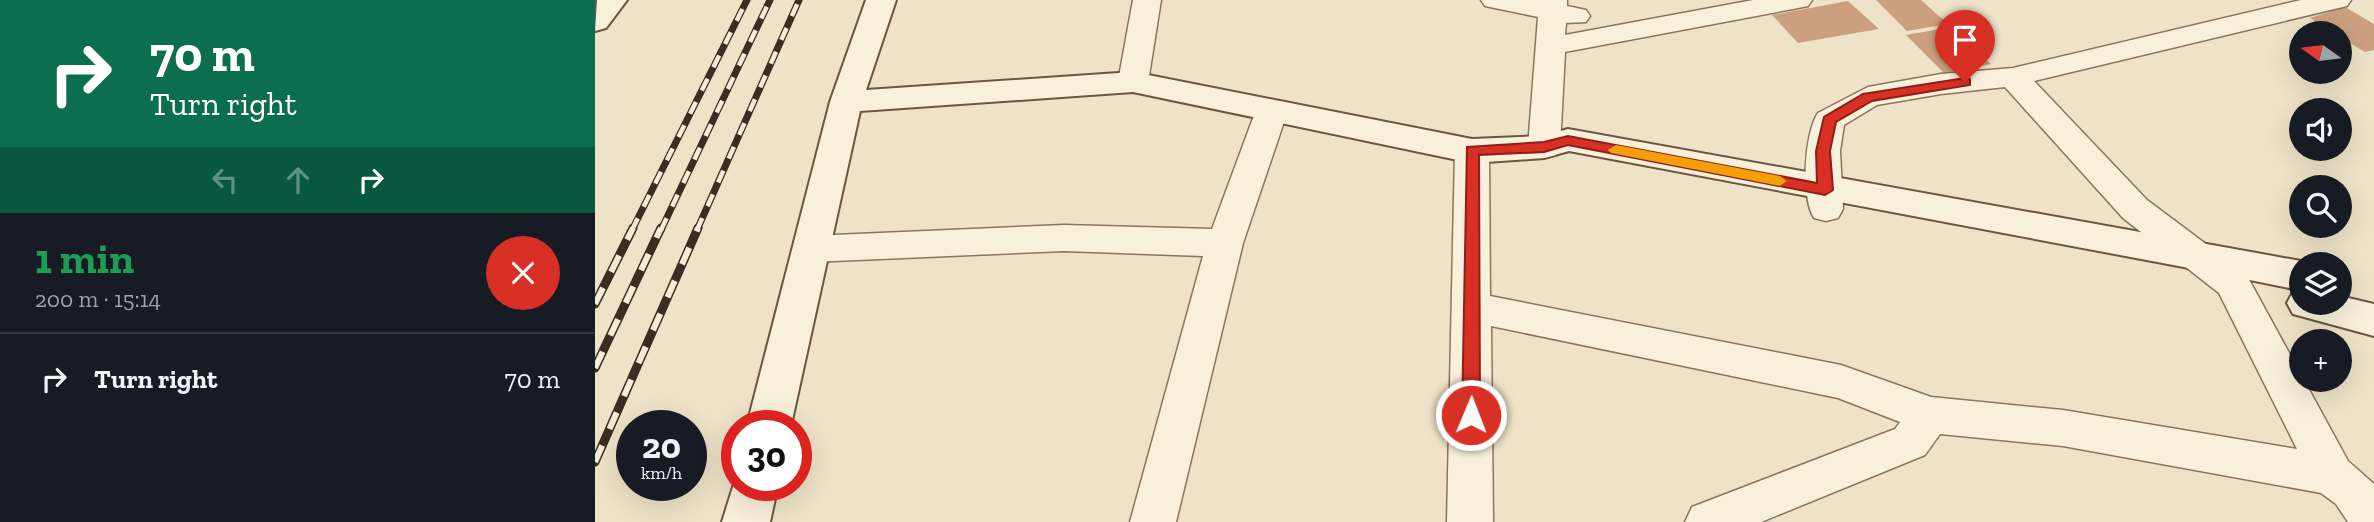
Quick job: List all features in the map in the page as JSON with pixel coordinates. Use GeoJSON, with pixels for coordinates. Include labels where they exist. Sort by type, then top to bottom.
{"type":"FeatureCollection","features":[{"type":"Feature","properties":{"kind":"street"},"geometry":{"type":"LineString","coordinates":[[595,22],[611,0]]}},
{"type":"Feature","properties":{"kind":"street"},"geometry":{"type":"LineString","coordinates":[[773,410],[846,102],[881,0]]}},
{"type":"Feature","properties":{"kind":"street"},"geometry":{"type":"LineString","coordinates":[[1133,82],[1147,0]]}},
{"type":"Feature","properties":{"kind":"street"},"geometry":{"type":"LineString","coordinates":[[1495,0],[1552,5],[1636,31]]}},
{"type":"Feature","properties":{"kind":"street"},"geometry":{"type":"LineString","coordinates":[[1551,46],[1798,0]]}},
{"type":"Feature","properties":{"kind":"street"},"geometry":{"type":"LineString","coordinates":[[1826,200],[1823,151],[1829,120],[1868,97],[1941,84],[2013,77],[2337,0]]}},
{"type":"Feature","properties":{"kind":"street"},"geometry":{"type":"LineString","coordinates":[[1544,147],[1552,5]]}},
{"type":"Feature","properties":{"kind":"street"},"geometry":{"type":"LineString","coordinates":[[2013,77],[2135,209],[2232,284],[2332,475],[2352,490],[2374,521]]}},
{"type":"Feature","properties":{"kind":"street"},"geometry":{"type":"LineString","coordinates":[[846,102],[1133,82],[1472,151],[1544,147],[1562,161],[2193,253],[2289,273]]}},
{"type":"Feature","properties":{"kind":"street"},"geometry":{"type":"LineString","coordinates":[[1153,522],[1225,243],[1272,110]]}},
{"type":"Feature","properties":{"kind":"street"},"geometry":{"type":"LineString","coordinates":[[1470,522],[1472,151]]}},
{"type":"Feature","properties":{"kind":"street"},"geometry":{"type":"LineString","coordinates":[[1826,200],[2289,298]]}},
{"type":"Feature","properties":{"kind":"street"},"geometry":{"type":"LineString","coordinates":[[811,249],[1063,237],[1225,243]]}},
{"type":"Feature","properties":{"kind":"street"},"geometry":{"type":"LineString","coordinates":[[2352,288],[2374,293]]}},
{"type":"Feature","properties":{"kind":"street"},"geometry":{"type":"LineString","coordinates":[[1473,308],[1841,382],[1930,415],[2063,428],[2332,475]]}},
{"type":"Feature","properties":{"kind":"street"},"geometry":{"type":"LineString","coordinates":[[2352,314],[2374,320]]}},
{"type":"Feature","properties":{"kind":"street"},"geometry":{"type":"LineString","coordinates":[[1708,522],[1910,442],[1930,415]]}},
{"type":"Feature","properties":{"kind":"street"},"geometry":{"type":"LineString","coordinates":[[746,522],[751,501]]}},
{"type":"Feature","properties":{"kind":"building"},"geometry":{"type":"Polygon","coordinates":[[[1876,0],[1921,0],[1948,24],[1907,31],[1876,0]]]}},
{"type":"Feature","properties":{"kind":"building"},"geometry":{"type":"Polygon","coordinates":[[[1848,1],[1879,29],[1798,43],[1772,15],[1848,1]]]}},
{"type":"Feature","properties":{"kind":"building"},"geometry":{"type":"Polygon","coordinates":[[[2345,7],[2374,24],[2374,50],[2365,52],[2352,44],[2352,21],[2315,21],[2310,18],[2345,7]]]}},
{"type":"Feature","properties":{"kind":"building"},"geometry":{"type":"Polygon","coordinates":[[[1951,27],[1991,64],[1944,73],[1906,35],[1951,27]]]}},
{"type":"Feature","properties":{"kind":"railway"},"geometry":{"type":"LineString","coordinates":[[595,304],[747,0]]}},
{"type":"Feature","properties":{"kind":"railway"},"geometry":{"type":"LineString","coordinates":[[661,230],[770,0]]}},
{"type":"Feature","properties":{"kind":"railway"},"geometry":{"type":"LineString","coordinates":[[697,230],[799,0]]}},
{"type":"Feature","properties":{"kind":"railway"},"geometry":{"type":"LineString","coordinates":[[595,368],[661,228]]}},
{"type":"Feature","properties":{"kind":"railway"},"geometry":{"type":"LineString","coordinates":[[595,462],[698,228]]}},
{"type":"Feature","properties":{"kind":"slow traffic"},"geometry":{"type":"LineString","coordinates":[[1616,150],[1780,181]]}},
{"type":"Feature","properties":{"kind":"route"},"geometry":{"type":"LineString","coordinates":[[1471,415],[1472,151],[1544,147],[1568,140],[1825,190],[1823,151],[1829,120],[1868,97],[1965,82]]}}]}
